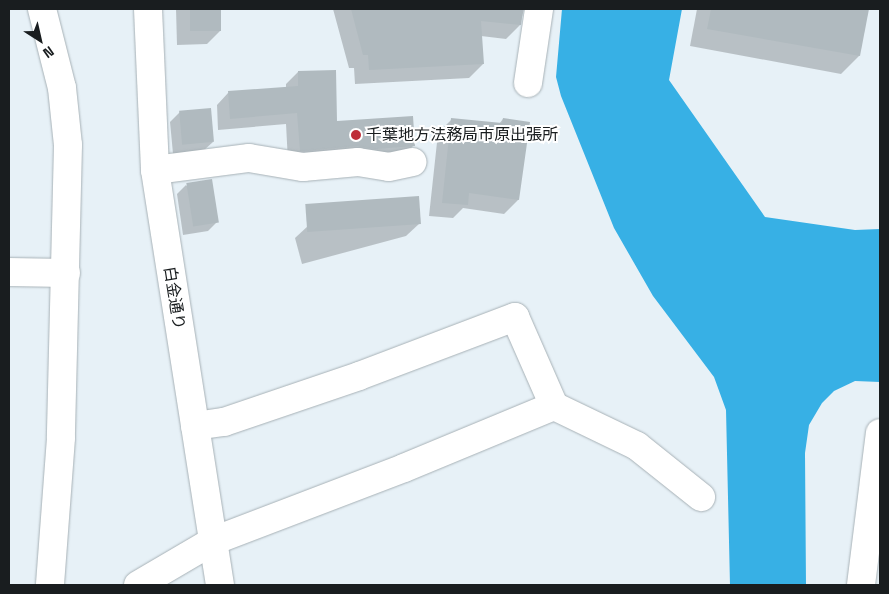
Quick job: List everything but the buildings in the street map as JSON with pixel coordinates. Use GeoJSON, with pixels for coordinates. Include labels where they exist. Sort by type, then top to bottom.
{"type":"FeatureCollection","features":[{"type":"Feature","properties":{"kind":"main road"},"geometry":{"type":"LineString","coordinates":[[42,9],[62,88],[68,145],[61,438],[50,585]]}},
{"type":"Feature","properties":{"kind":"main road","name":"白金通り"},"geometry":{"type":"LineString","coordinates":[[148,9],[155,170],[220,585]]}},
{"type":"Feature","properties":{"kind":"main road"},"geometry":{"type":"LineString","coordinates":[[528,83],[539,9]]}},
{"type":"Feature","properties":{"kind":"main road"},"geometry":{"type":"LineString","coordinates":[[155,170],[249,158],[303,167],[358,162],[388,167],[412,162]]}},
{"type":"Feature","properties":{"kind":"main road"},"geometry":{"type":"LineString","coordinates":[[9,272],[66,273]]}},
{"type":"Feature","properties":{"kind":"main road"},"geometry":{"type":"LineString","coordinates":[[195,426],[224,422],[359,376],[515,316],[554,406],[637,446],[701,497]]}},
{"type":"Feature","properties":{"kind":"main road"},"geometry":{"type":"LineString","coordinates":[[138,585],[213,541],[404,468],[554,406]]}},
{"type":"Feature","properties":{"kind":"main road"},"geometry":{"type":"LineString","coordinates":[[861,585],[880,433]]}},
{"type":"Feature","properties":{"kind":"water"},"geometry":{"type":"Polygon","coordinates":[[[562,9],[682,9],[669,80],[765,217],[855,230],[880,229],[880,382],[855,381],[834,391],[822,403],[809,425],[805,453],[806,585],[730,585],[726,410],[714,377],[653,296],[614,228],[561,96],[556,77],[562,9]]]}},
{"type":"Feature","properties":{"kind":"place","name":"千葉地方法務局市原出張所"},"geometry":{"type":"Point","coordinates":[356,135]}}]}
